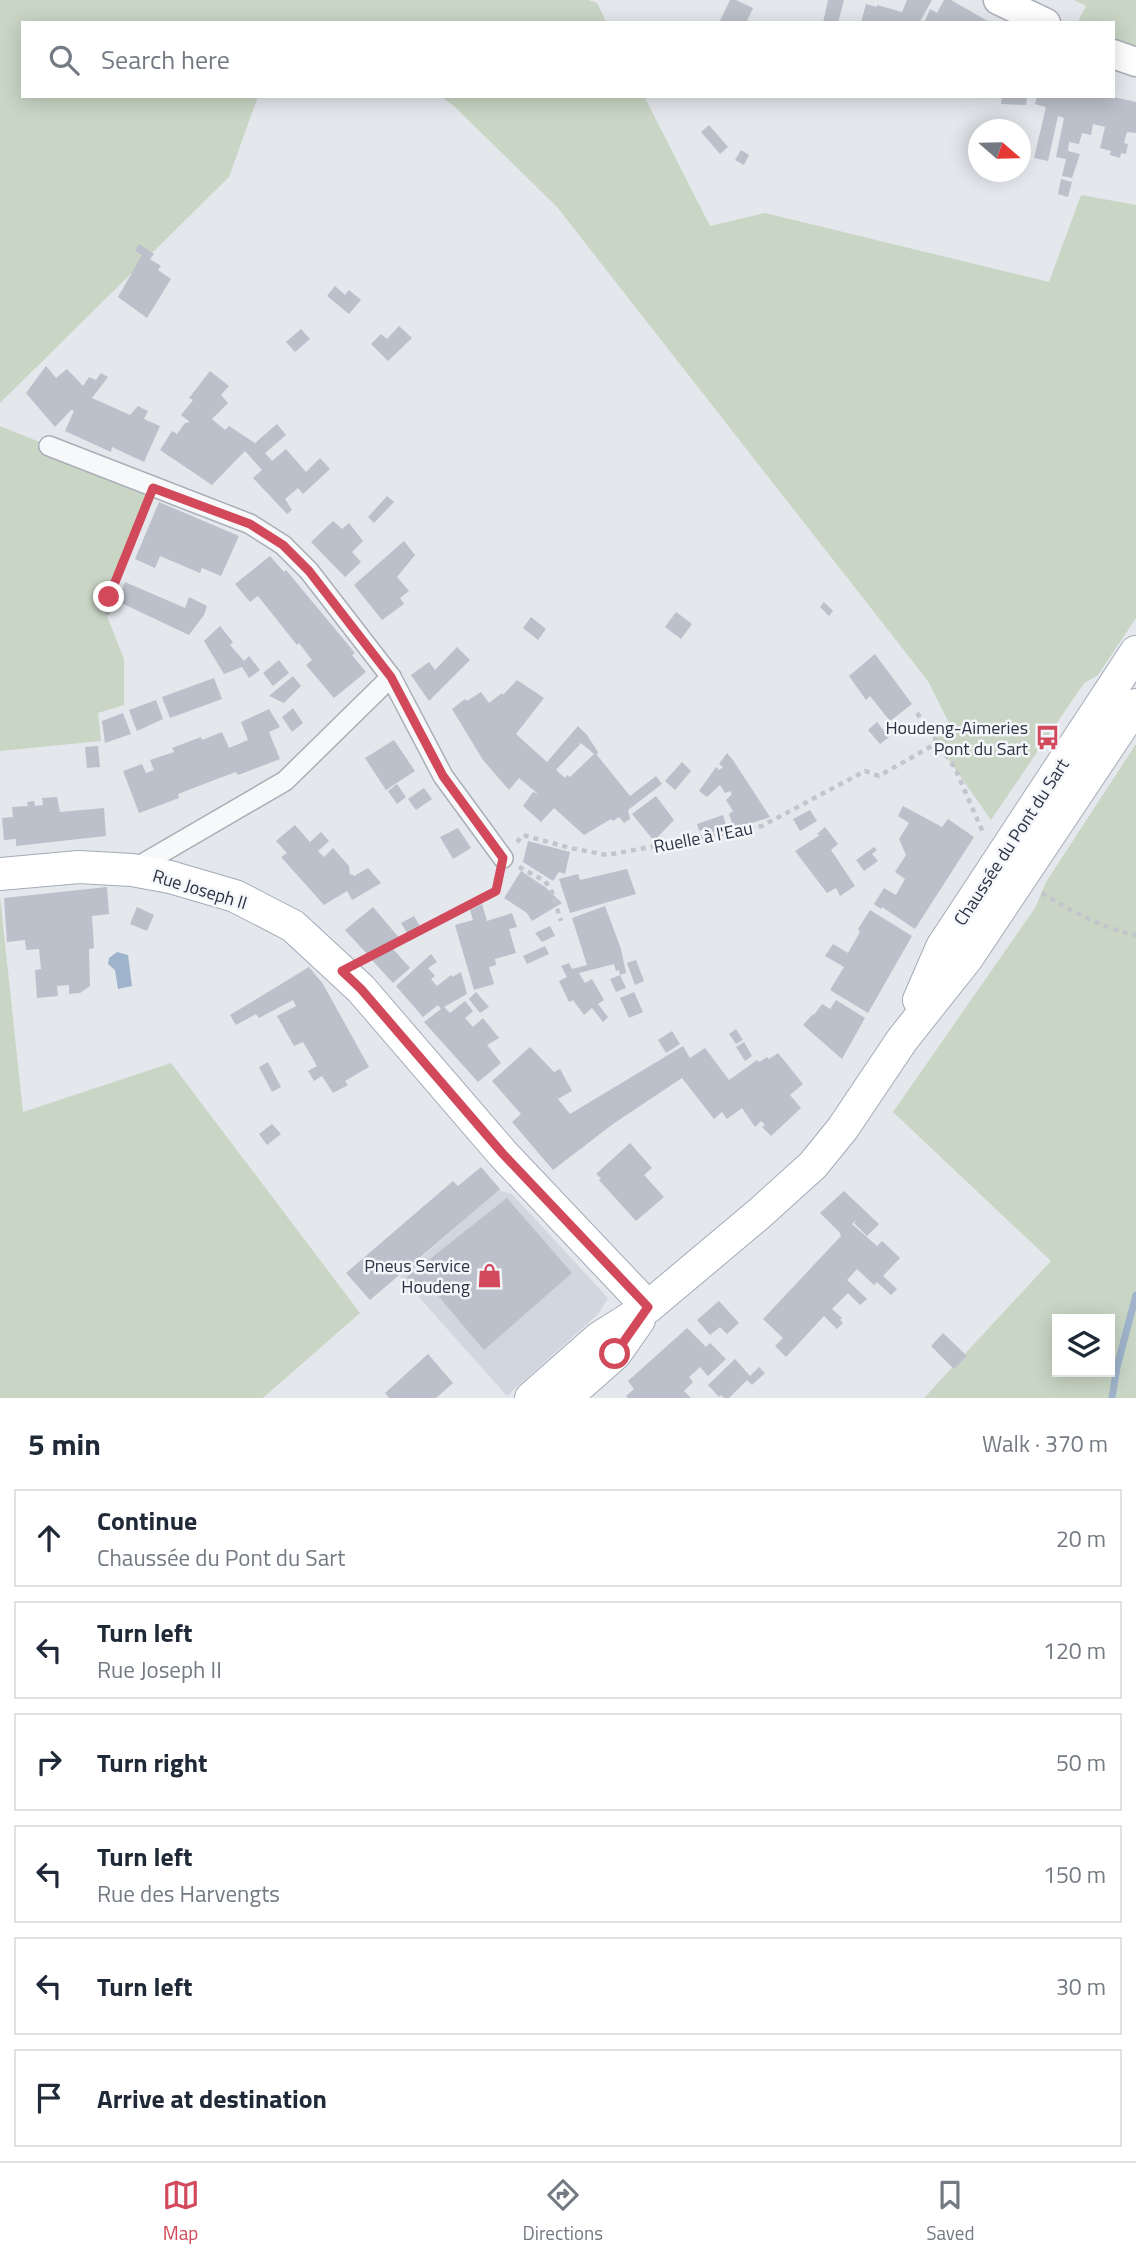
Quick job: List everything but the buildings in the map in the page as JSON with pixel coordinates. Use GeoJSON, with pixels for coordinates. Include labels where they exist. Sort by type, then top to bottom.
{"type":"FeatureCollection","features":[{"type":"Feature","properties":{"kind":"main road","name":"Chaussée du Pont du Sart"},"geometry":{"type":"LineString","coordinates":[[531,1398],[599,1338],[648,1307],[813,1165],[843,1128],[902,1040],[967,958],[1007,871],[1136,652]]}},
{"type":"Feature","properties":{"kind":"main road","name":"Chaussée du Pont du Sart"},"geometry":{"type":"LineString","coordinates":[[1007,871],[1136,705]]}},
{"type":"Feature","properties":{"kind":"main road","name":"Rue Joseph II"},"geometry":{"type":"LineString","coordinates":[[0,874],[79,867],[132,870],[235,896],[292,926],[361,989],[503,1154],[648,1307]]}},
{"type":"Feature","properties":{"kind":"main road","name":"Chaussée du Pont du Sart"},"geometry":{"type":"LineString","coordinates":[[565,1398],[615,1354],[648,1307]]}},
{"type":"Feature","properties":{"kind":"street"},"geometry":{"type":"LineString","coordinates":[[998,0],[1042,21]]}},
{"type":"Feature","properties":{"kind":"street"},"geometry":{"type":"LineString","coordinates":[[1115,55],[1136,62]]}},
{"type":"Feature","properties":{"kind":"street"},"geometry":{"type":"LineString","coordinates":[[49,446],[250,524],[283,545],[309,571],[391,677],[443,776],[503,858]]}},
{"type":"Feature","properties":{"kind":"street"},"geometry":{"type":"LineString","coordinates":[[132,870],[285,781],[391,677]]}},
{"type":"Feature","properties":{"kind":"path"},"geometry":{"type":"LineString","coordinates":[[107,615],[109,597],[153,488]]}},
{"type":"Feature","properties":{"kind":"path"},"geometry":{"type":"LineString","coordinates":[[917,713],[955,768],[1007,871],[1091,921],[1118,932],[1136,935]]}},
{"type":"Feature","properties":{"kind":"path","name":"Ruelle à l'Eau"},"geometry":{"type":"LineString","coordinates":[[503,858],[523,835],[607,855],[762,826],[865,771],[879,776],[937,743]]}},
{"type":"Feature","properties":{"kind":"path"},"geometry":{"type":"LineString","coordinates":[[342,971],[496,891],[503,858],[545,881],[552,892],[561,920]]}},
{"type":"Feature","properties":{"kind":"shaded area"},"geometry":{"type":"Polygon","coordinates":[[[498,1190],[512,1194],[608,1298],[599,1313],[507,1396],[400,1276],[498,1190]]]}},
{"type":"Feature","properties":{"kind":"green space"},"geometry":{"type":"Polygon","coordinates":[[[0,0],[588,0],[597,3],[606,21],[21,21],[21,98],[257,98],[229,177],[0,403],[0,0]]]}},
{"type":"Feature","properties":{"kind":"green space"},"geometry":{"type":"Polygon","coordinates":[[[1074,0],[1136,0],[1136,48],[1115,43],[1115,21],[1078,21],[1086,6],[1074,0]]]}},
{"type":"Feature","properties":{"kind":"green space"},"geometry":{"type":"Polygon","coordinates":[[[443,98],[645,98],[710,226],[765,213],[1049,282],[1081,195],[1136,205],[1136,618],[1098,675],[1084,683],[991,820],[932,736],[950,725],[928,681],[557,207],[443,98]]]}},
{"type":"Feature","properties":{"kind":"green space"},"geometry":{"type":"Polygon","coordinates":[[[0,426],[153,488],[109,597],[107,616],[124,659],[124,705],[98,713],[101,741],[0,751],[0,426]]]}},
{"type":"Feature","properties":{"kind":"green space"},"geometry":{"type":"Polygon","coordinates":[[[1136,744],[1136,1398],[924,1398],[1051,1261],[893,1112],[1035,908],[1046,882],[1136,744]]]}},
{"type":"Feature","properties":{"kind":"green space"},"geometry":{"type":"Polygon","coordinates":[[[0,896],[23,1112],[171,1063],[360,1313],[263,1398],[0,1398],[0,896]]]}},
{"type":"Feature","properties":{"kind":"water"},"geometry":{"type":"Polygon","coordinates":[[[117,952],[128,955],[132,986],[118,989],[115,970],[108,964],[109,958],[117,952]]]}},
{"type":"Feature","properties":{"kind":"waterway"},"geometry":{"type":"LineString","coordinates":[[1112,1398],[1117,1367],[1136,1295]]}},
{"type":"Feature","properties":{"kind":"place","name":"Houdeng-Aimeries Pont du Sart"},"geometry":{"type":"Point","coordinates":[1048,737]}},
{"type":"Feature","properties":{"kind":"place","name":"Pneus Service Houdeng"},"geometry":{"type":"Point","coordinates":[490,1275]}},
{"type":"Feature","properties":{"kind":"route"},"geometry":{"type":"LineString","coordinates":[[109,597],[153,488],[250,524],[283,545],[309,571],[391,677],[443,776],[503,858],[496,891],[342,971],[361,989],[503,1154],[648,1307],[615,1354]]}}]}
